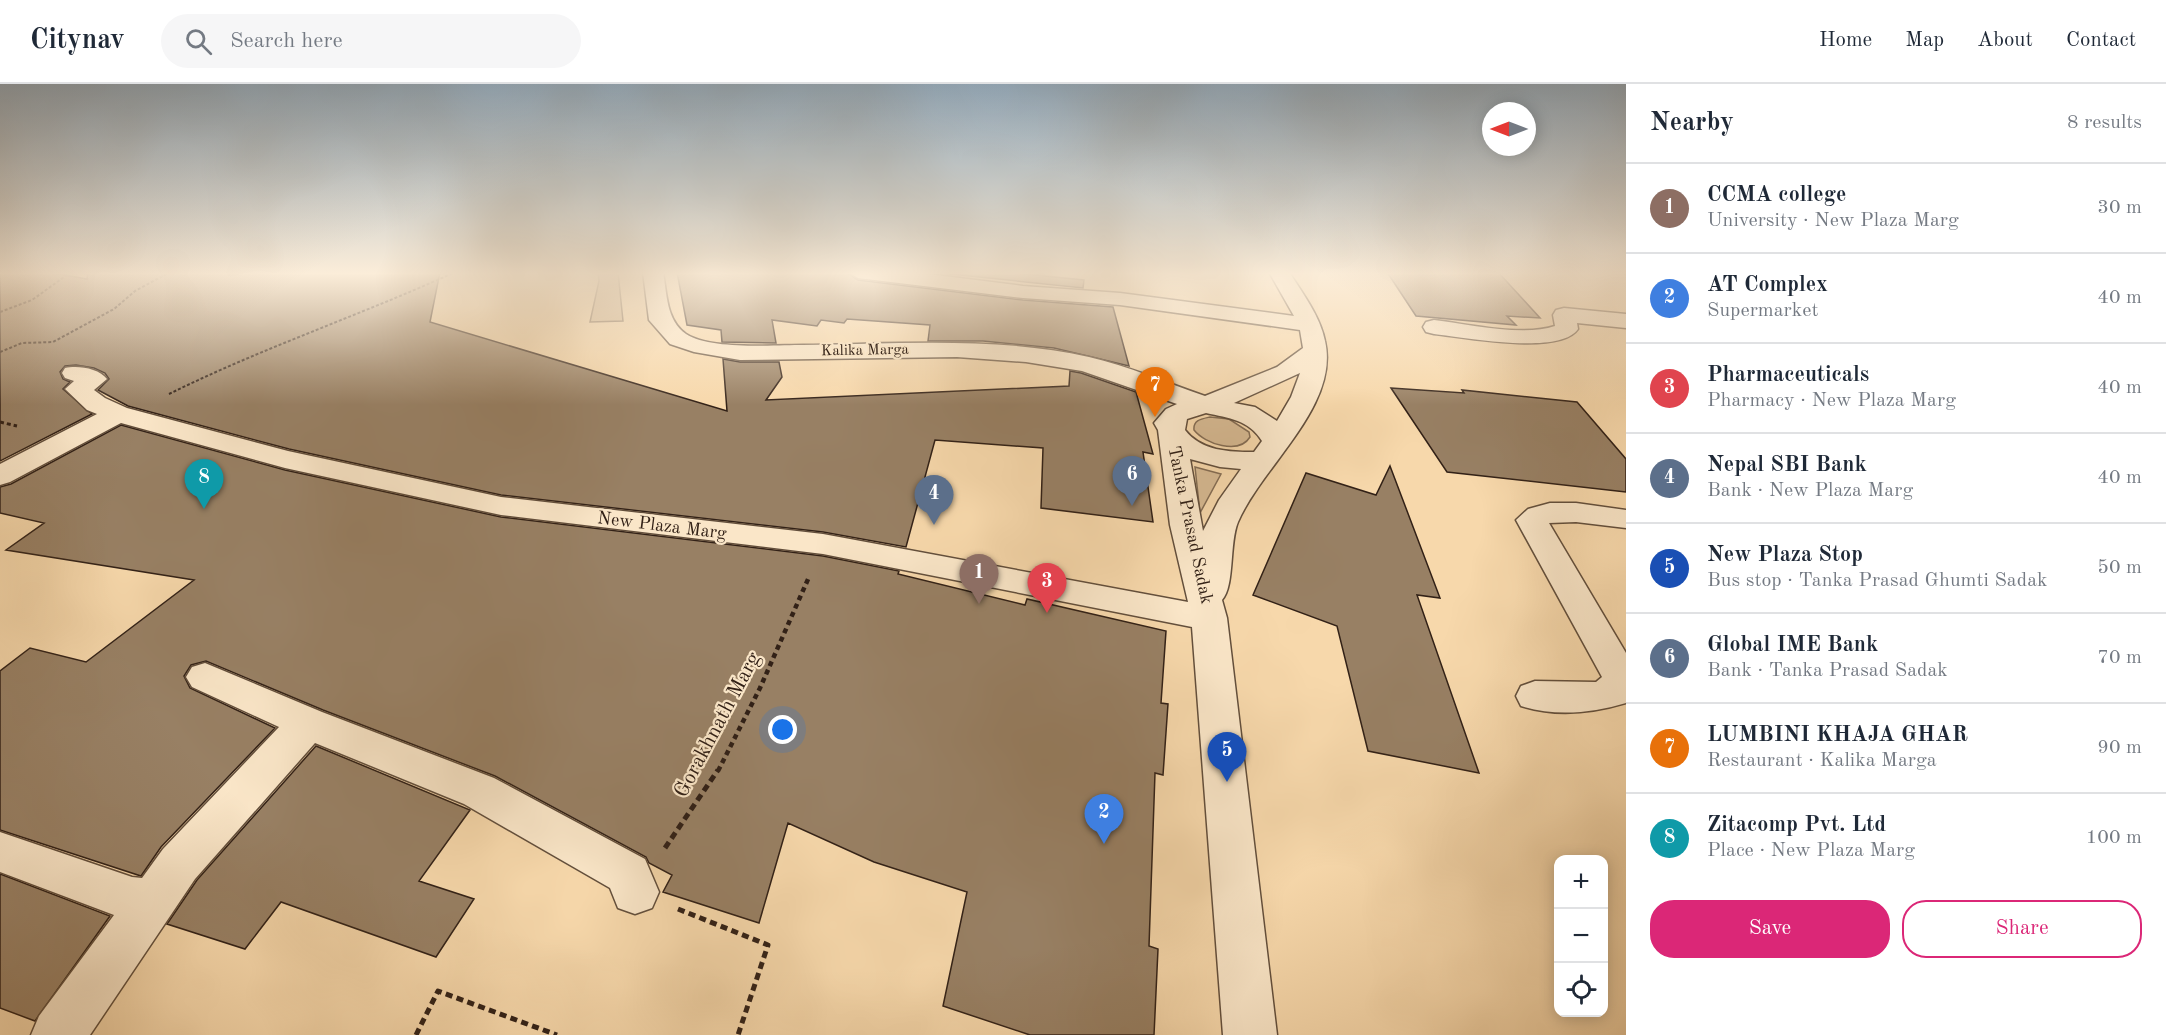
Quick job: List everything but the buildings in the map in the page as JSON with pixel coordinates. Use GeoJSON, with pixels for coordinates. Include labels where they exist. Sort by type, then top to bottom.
{"type":"FeatureCollection","features":[{"type":"Feature","properties":{"kind":"street","name":"Kalika Marga"},"geometry":{"type":"LineString","coordinates":[[659,316],[660,320],[678,339],[704,348],[740,353],[969,351],[1026,355],[1086,364],[1206,405],[1246,413],[1266,424],[1268,450]]}},
{"type":"Feature","properties":{"kind":"street"},"geometry":{"type":"LineString","coordinates":[[1246,316],[1308,325]]}},
{"type":"Feature","properties":{"kind":"street"},"geometry":{"type":"LineString","coordinates":[[1250,1035],[1209,618],[1214,546],[1224,519],[1268,450],[1301,407],[1307,392],[1315,350],[1303,316]]}},
{"type":"Feature","properties":{"kind":"street"},"geometry":{"type":"LineString","coordinates":[[1434,327],[1539,336],[1558,335],[1567,329],[1564,316]]}},
{"type":"Feature","properties":{"kind":"street"},"geometry":{"type":"LineString","coordinates":[[1578,316],[1626,321]]}},
{"type":"Feature","properties":{"kind":"street"},"geometry":{"type":"LineString","coordinates":[[1268,450],[1231,461],[1207,456],[1186,447],[1171,431],[1175,415],[1188,408],[1206,405],[1286,372],[1315,350]]}},
{"type":"Feature","properties":{"kind":"street","name":"New Plaza Marg"},"geometry":{"type":"LineString","coordinates":[[74,373],[94,379],[78,389],[96,404],[118,414],[285,459],[501,506],[823,544],[1209,618]]}},
{"type":"Feature","properties":{"kind":"street","name":"Kalika Marga"},"geometry":{"type":"LineString","coordinates":[[1126,376],[1149,392],[1163,409],[1171,431]]}},
{"type":"Feature","properties":{"kind":"street"},"geometry":{"type":"LineString","coordinates":[[0,477],[118,414]]}},
{"type":"Feature","properties":{"kind":"street","name":"Tanka Prasad Sadak"},"geometry":{"type":"LineString","coordinates":[[1171,431],[1186,525],[1209,618]]}},
{"type":"Feature","properties":{"kind":"street"},"geometry":{"type":"LineString","coordinates":[[1535,696],[1596,697],[1616,691],[1621,677],[1532,520],[1538,514],[1554,512],[1626,519]]}},
{"type":"Feature","properties":{"kind":"street"},"geometry":{"type":"LineString","coordinates":[[205,677],[308,723],[479,791],[628,874],[635,892]]}},
{"type":"Feature","properties":{"kind":"street"},"geometry":{"type":"LineString","coordinates":[[58,1035],[179,864],[308,723]]}},
{"type":"Feature","properties":{"kind":"street"},"geometry":{"type":"LineString","coordinates":[[0,852],[122,896],[153,901]]}},
{"type":"Feature","properties":{"kind":"path"},"geometry":{"type":"LineString","coordinates":[[0,352],[22,343],[53,342],[100,316]]}},
{"type":"Feature","properties":{"kind":"path"},"geometry":{"type":"LineString","coordinates":[[118,414],[176,391],[231,363],[354,316]]}},
{"type":"Feature","properties":{"kind":"path","name":"Gorakhnath Marg"},"geometry":{"type":"LineString","coordinates":[[635,892],[711,784],[760,688],[823,544]]}},
{"type":"Feature","properties":{"kind":"path"},"geometry":{"type":"LineString","coordinates":[[635,892],[768,945],[738,1035]]}},
{"type":"Feature","properties":{"kind":"path"},"geometry":{"type":"LineString","coordinates":[[416,1035],[438,991],[557,1035]]}},
{"type":"Feature","properties":{"kind":"shaded area"},"geometry":{"type":"Polygon","coordinates":[[[591,316],[623,316],[623,321],[590,322],[591,316]]]}},
{"type":"Feature","properties":{"kind":"shaded area"},"geometry":{"type":"Polygon","coordinates":[[[1210,417],[1229,419],[1249,432],[1250,437],[1245,442],[1230,446],[1222,446],[1206,440],[1194,430],[1194,427],[1198,420],[1210,417]]]}},
{"type":"Feature","properties":{"kind":"shaded area"},"geometry":{"type":"Polygon","coordinates":[[[1195,467],[1221,474],[1200,513],[1195,467]]]}},
{"type":"Feature","properties":{"kind":"place","name":"LUMBINI KHAJA GHAR"},"geometry":{"type":"Point","coordinates":[1155,417]}},
{"type":"Feature","properties":{"kind":"place","name":"Global IME Bank"},"geometry":{"type":"Point","coordinates":[1132,506]}},
{"type":"Feature","properties":{"kind":"place","name":"Zitacomp Pvt. Ltd"},"geometry":{"type":"Point","coordinates":[204,509]}},
{"type":"Feature","properties":{"kind":"place","name":"Nepal SBI Bank"},"geometry":{"type":"Point","coordinates":[934,525]}},
{"type":"Feature","properties":{"kind":"place","name":"CCMA college"},"geometry":{"type":"Point","coordinates":[979,604]}},
{"type":"Feature","properties":{"kind":"place","name":"Pharmaceuticals"},"geometry":{"type":"Point","coordinates":[1047,613]}},
{"type":"Feature","properties":{"kind":"place","name":"New Plaza Stop"},"geometry":{"type":"Point","coordinates":[1227,782]}},
{"type":"Feature","properties":{"kind":"place","name":"AT Complex"},"geometry":{"type":"Point","coordinates":[1104,844]}}]}
